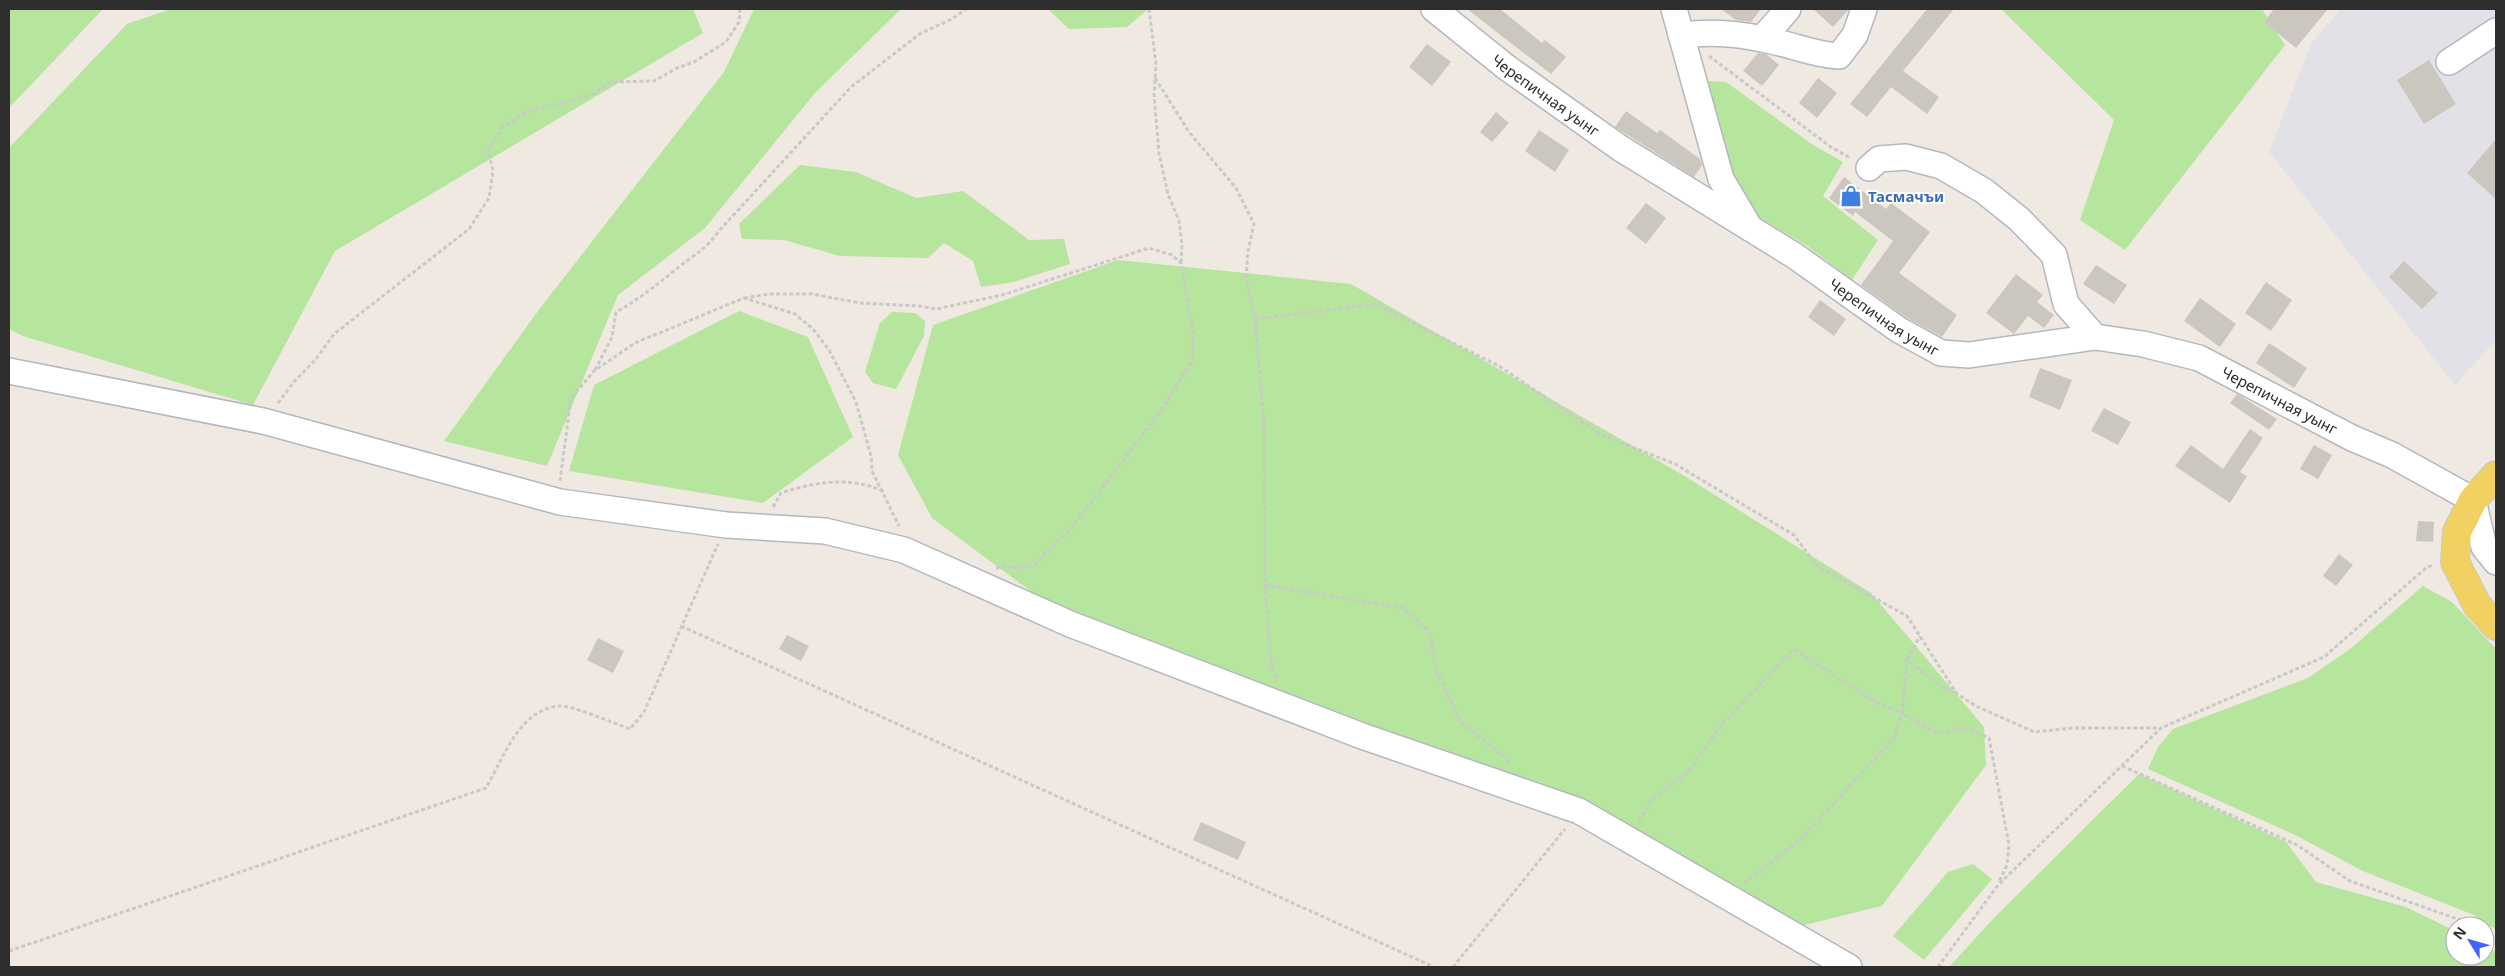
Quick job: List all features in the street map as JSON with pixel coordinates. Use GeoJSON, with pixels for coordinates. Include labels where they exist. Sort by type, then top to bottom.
{"type":"FeatureCollection","features":[{"type":"Feature","properties":{"kind":"main road"},"geometry":{"type":"LineString","coordinates":[[2496,475],[2473,500],[2457,532],[2455,562],[2477,605],[2496,626]]}},
{"type":"Feature","properties":{"kind":"street","name":"Черепичная уынг"},"geometry":{"type":"LineString","coordinates":[[1434,9],[1506,67],[1620,148],[1753,232],[1795,256],[1898,330],[1942,353],[1969,355],[2095,337],[2143,344],[2199,358],[2352,438],[2392,455],[2473,500]]}},
{"type":"Feature","properties":{"kind":"street"},"geometry":{"type":"LineString","coordinates":[[1674,9],[1721,179],[1753,232]]}},
{"type":"Feature","properties":{"kind":"street"},"geometry":{"type":"LineString","coordinates":[[1762,39],[1788,9]]}},
{"type":"Feature","properties":{"kind":"street"},"geometry":{"type":"LineString","coordinates":[[1681,35],[1711,31],[1762,39],[1819,56],[1839,56],[1855,35],[1864,9]]}},
{"type":"Feature","properties":{"kind":"street"},"geometry":{"type":"LineString","coordinates":[[2449,62],[2496,31]]}},
{"type":"Feature","properties":{"kind":"street"},"geometry":{"type":"LineString","coordinates":[[1869,168],[1879,159],[1906,157],[1941,166],[1984,192],[2019,219],[2054,255],[2066,304],[2095,337]]}},
{"type":"Feature","properties":{"kind":"street"},"geometry":{"type":"LineString","coordinates":[[9,371],[262,421],[560,502],[726,526],[825,531],[904,550],[1070,624],[1284,706],[1579,811],[1849,967]]}},
{"type":"Feature","properties":{"kind":"street"},"geometry":{"type":"LineString","coordinates":[[2473,500],[2484,548],[2496,562]]}},
{"type":"Feature","properties":{"kind":"path"},"geometry":{"type":"LineString","coordinates":[[262,421],[293,383],[316,359],[334,334],[469,229],[489,198],[493,171],[488,150],[502,127],[530,110],[564,103],[592,94],[612,82],[654,81],[677,68],[694,62],[726,42],[738,22],[740,9]]}},
{"type":"Feature","properties":{"kind":"path"},"geometry":{"type":"LineString","coordinates":[[560,502],[561,476],[571,398],[594,371],[612,337],[616,312],[642,297],[683,264],[705,250],[718,232],[851,86],[922,32],[952,19],[966,9]]}},
{"type":"Feature","properties":{"kind":"path"},"geometry":{"type":"LineString","coordinates":[[981,584],[988,574],[1002,564],[1013,568],[1034,564],[1061,538],[1161,411],[1192,359],[1193,331],[1180,263],[1182,245],[1179,221],[1168,194],[1159,153],[1154,94],[1156,64],[1149,9]]}},
{"type":"Feature","properties":{"kind":"path"},"geometry":{"type":"LineString","coordinates":[[1681,35],[1831,148],[1869,168]]}},
{"type":"Feature","properties":{"kind":"path"},"geometry":{"type":"LineString","coordinates":[[1155,78],[1190,132],[1236,188],[1254,224],[1248,251],[1246,278],[1255,319],[1264,425],[1265,585],[1272,664],[1284,706]]}},
{"type":"Feature","properties":{"kind":"path"},"geometry":{"type":"LineString","coordinates":[[594,371],[635,343],[744,298],[769,294],[812,294],[860,303],[919,306],[936,309],[1002,295],[1150,248],[1172,255],[1180,263]]}},
{"type":"Feature","properties":{"kind":"path"},"geometry":{"type":"LineString","coordinates":[[744,298],[795,314],[813,329],[829,350],[856,402],[871,456],[872,471],[899,526],[904,550]]}},
{"type":"Feature","properties":{"kind":"path"},"geometry":{"type":"LineString","coordinates":[[1255,319],[1375,304],[1499,366],[1600,434],[1675,464],[1794,535],[1818,566],[1907,616],[1957,694]]}},
{"type":"Feature","properties":{"kind":"path"},"geometry":{"type":"LineString","coordinates":[[767,528],[774,504],[781,493],[802,486],[835,482],[859,483],[868,484],[883,491]]}},
{"type":"Feature","properties":{"kind":"path"},"geometry":{"type":"LineString","coordinates":[[9,951],[486,788],[522,725],[535,713],[562,705],[630,729],[644,712],[726,526]]}},
{"type":"Feature","properties":{"kind":"path"},"geometry":{"type":"LineString","coordinates":[[1938,967],[1998,885],[2161,728],[2324,657],[2427,566],[2455,562]]}},
{"type":"Feature","properties":{"kind":"path"},"geometry":{"type":"LineString","coordinates":[[1265,585],[1403,608],[1429,631],[1437,672],[1461,722],[1508,760],[1524,792]]}},
{"type":"Feature","properties":{"kind":"path"},"geometry":{"type":"LineString","coordinates":[[681,626],[1434,967]]}},
{"type":"Feature","properties":{"kind":"path"},"geometry":{"type":"LineString","coordinates":[[1725,896],[1799,841],[1894,738],[1902,713],[1907,660],[1920,636]]}},
{"type":"Feature","properties":{"kind":"path"},"geometry":{"type":"LineString","coordinates":[[1628,838],[1652,799],[1688,772],[1723,723],[1794,649],[1877,703],[1902,713],[1936,733],[1968,728],[1989,738],[2009,845],[2007,866],[1998,885]]}},
{"type":"Feature","properties":{"kind":"path"},"geometry":{"type":"LineString","coordinates":[[1907,660],[1941,686],[1978,707],[2034,732],[2072,728],[2161,728]]}},
{"type":"Feature","properties":{"kind":"path"},"geometry":{"type":"LineString","coordinates":[[2122,766],[2296,846],[2350,881],[2449,916]]}},
{"type":"Feature","properties":{"kind":"path"},"geometry":{"type":"LineString","coordinates":[[1453,967],[1579,811]]}},
{"type":"Feature","properties":{"kind":"shaded area"},"geometry":{"type":"Polygon","coordinates":[[[2341,9],[2496,9],[2496,340],[2455,385],[2269,152],[2311,44],[2341,9]]]}},
{"type":"Feature","properties":{"kind":"green space"},"geometry":{"type":"Polygon","coordinates":[[[9,9],[103,9],[9,108],[9,9]]]}},
{"type":"Feature","properties":{"kind":"green space"},"geometry":{"type":"Polygon","coordinates":[[[171,9],[693,9],[703,33],[335,251],[253,405],[23,336],[9,329],[9,148],[127,24],[171,9]]]}},
{"type":"Feature","properties":{"kind":"green space"},"geometry":{"type":"Polygon","coordinates":[[[754,9],[901,9],[815,93],[705,228],[618,295],[547,466],[444,441],[541,307],[724,72],[754,9]]]}},
{"type":"Feature","properties":{"kind":"green space"},"geometry":{"type":"Polygon","coordinates":[[[1048,9],[1146,9],[1146,11],[1127,27],[1069,29],[1048,9]]]}},
{"type":"Feature","properties":{"kind":"green space"},"geometry":{"type":"Polygon","coordinates":[[[2001,9],[2262,9],[2285,45],[2125,250],[2080,220],[2114,120],[2001,9]]]}},
{"type":"Feature","properties":{"kind":"green space"},"geometry":{"type":"Polygon","coordinates":[[[1706,81],[1726,82],[1813,145],[1843,162],[1823,196],[1878,240],[1852,280],[1806,245],[1758,217],[1727,163],[1706,81]]]}},
{"type":"Feature","properties":{"kind":"green space"},"geometry":{"type":"Polygon","coordinates":[[[800,165],[856,172],[916,198],[963,191],[1029,240],[1064,239],[1070,264],[1014,282],[981,287],[973,261],[944,243],[928,258],[840,256],[784,240],[742,239],[739,224],[800,165]]]}},
{"type":"Feature","properties":{"kind":"green space"},"geometry":{"type":"Polygon","coordinates":[[[1118,260],[1351,284],[1683,475],[1871,593],[1984,727],[1986,765],[1882,906],[1792,928],[1616,819],[1418,742],[1056,610],[932,518],[898,455],[933,325],[1118,260]]]}},
{"type":"Feature","properties":{"kind":"green space"},"geometry":{"type":"Polygon","coordinates":[[[739,311],[808,337],[853,437],[763,503],[569,471],[594,385],[739,311]]]}},
{"type":"Feature","properties":{"kind":"green space"},"geometry":{"type":"Polygon","coordinates":[[[892,312],[915,313],[925,321],[924,336],[896,389],[873,383],[865,372],[880,323],[892,312]]]}},
{"type":"Feature","properties":{"kind":"green space"},"geometry":{"type":"Polygon","coordinates":[[[2423,586],[2452,602],[2496,649],[2496,930],[2495,916],[2475,916],[2363,871],[2295,835],[2148,769],[2158,747],[2173,729],[2308,678],[2350,649],[2423,586]]]}},
{"type":"Feature","properties":{"kind":"green space"},"geometry":{"type":"Polygon","coordinates":[[[2139,774],[2286,842],[2316,882],[2406,907],[2445,926],[2445,966],[2495,966],[2495,951],[2496,967],[1949,967],[1994,918],[2139,774]]]}},
{"type":"Feature","properties":{"kind":"green space"},"geometry":{"type":"Polygon","coordinates":[[[1973,864],[1992,879],[1924,960],[1893,936],[1948,872],[1973,864]]]}},
{"type":"Feature","properties":{"kind":"building"},"geometry":{"type":"Polygon","coordinates":[[[1467,9],[1500,9],[1542,43],[1545,40],[1566,57],[1551,74],[1467,9]]]}},
{"type":"Feature","properties":{"kind":"building"},"geometry":{"type":"Polygon","coordinates":[[[1721,9],[1761,9],[1751,22],[1736,20],[1721,9]]]}},
{"type":"Feature","properties":{"kind":"building"},"geometry":{"type":"Polygon","coordinates":[[[1813,9],[1849,9],[1833,27],[1813,9]]]}},
{"type":"Feature","properties":{"kind":"building"},"geometry":{"type":"Polygon","coordinates":[[[1927,9],[1954,9],[1903,71],[1939,97],[1927,114],[1891,87],[1867,117],[1850,104],[1927,9]]]}},
{"type":"Feature","properties":{"kind":"building"},"geometry":{"type":"Polygon","coordinates":[[[2274,9],[2328,9],[2296,48],[2264,22],[2274,9]]]}},
{"type":"Feature","properties":{"kind":"building"},"geometry":{"type":"Polygon","coordinates":[[[1427,44],[1451,62],[1432,86],[1409,67],[1427,44]]]}},
{"type":"Feature","properties":{"kind":"building"},"geometry":{"type":"Polygon","coordinates":[[[1758,53],[1766,54],[1779,65],[1762,86],[1743,71],[1758,53]]]}},
{"type":"Feature","properties":{"kind":"building"},"geometry":{"type":"Polygon","coordinates":[[[2429,60],[2456,104],[2424,124],[2397,80],[2429,60]]]}},
{"type":"Feature","properties":{"kind":"building"},"geometry":{"type":"Polygon","coordinates":[[[1818,78],[1837,93],[1817,118],[1799,103],[1818,78]]]}},
{"type":"Feature","properties":{"kind":"building"},"geometry":{"type":"Polygon","coordinates":[[[1626,111],[1657,133],[1660,130],[1700,159],[1702,165],[1694,177],[1615,127],[1626,111]]]}},
{"type":"Feature","properties":{"kind":"building"},"geometry":{"type":"Polygon","coordinates":[[[1496,112],[1509,123],[1492,142],[1480,132],[1496,112]]]}},
{"type":"Feature","properties":{"kind":"building"},"geometry":{"type":"Polygon","coordinates":[[[1539,130],[1569,150],[1555,172],[1525,151],[1539,130]]]}},
{"type":"Feature","properties":{"kind":"building"},"geometry":{"type":"Polygon","coordinates":[[[2496,139],[2496,199],[2467,173],[2496,139]]]}},
{"type":"Feature","properties":{"kind":"building"},"geometry":{"type":"Polygon","coordinates":[[[1844,177],[1886,209],[1891,203],[1930,232],[1899,273],[1957,315],[1942,337],[1907,318],[1861,285],[1893,241],[1855,212],[1853,216],[1829,198],[1844,177]]]}},
{"type":"Feature","properties":{"kind":"building"},"geometry":{"type":"Polygon","coordinates":[[[1646,203],[1666,218],[1646,244],[1626,228],[1646,203]]]}},
{"type":"Feature","properties":{"kind":"building"},"geometry":{"type":"Polygon","coordinates":[[[2404,261],[2438,293],[2422,309],[2389,277],[2404,261]]]}},
{"type":"Feature","properties":{"kind":"building"},"geometry":{"type":"Polygon","coordinates":[[[2096,265],[2127,285],[2114,304],[2083,284],[2096,265]]]}},
{"type":"Feature","properties":{"kind":"building"},"geometry":{"type":"Polygon","coordinates":[[[2016,274],[2043,295],[2037,302],[2054,315],[2044,328],[2028,316],[2014,334],[1986,313],[2016,274]]]}},
{"type":"Feature","properties":{"kind":"building"},"geometry":{"type":"Polygon","coordinates":[[[2266,282],[2292,300],[2271,331],[2245,313],[2266,282]]]}},
{"type":"Feature","properties":{"kind":"building"},"geometry":{"type":"Polygon","coordinates":[[[2200,298],[2236,324],[2220,347],[2184,321],[2200,298]]]}},
{"type":"Feature","properties":{"kind":"building"},"geometry":{"type":"Polygon","coordinates":[[[1820,300],[1846,319],[1834,336],[1808,317],[1820,300]]]}},
{"type":"Feature","properties":{"kind":"building"},"geometry":{"type":"Polygon","coordinates":[[[2269,343],[2307,368],[2294,388],[2256,363],[2269,343]]]}},
{"type":"Feature","properties":{"kind":"building"},"geometry":{"type":"Polygon","coordinates":[[[2040,368],[2072,380],[2060,410],[2029,397],[2040,368]]]}},
{"type":"Feature","properties":{"kind":"building"},"geometry":{"type":"Polygon","coordinates":[[[2237,394],[2277,419],[2269,430],[2230,403],[2237,394]]]}},
{"type":"Feature","properties":{"kind":"building"},"geometry":{"type":"Polygon","coordinates":[[[2104,408],[2131,422],[2118,445],[2091,431],[2104,408]]]}},
{"type":"Feature","properties":{"kind":"building"},"geometry":{"type":"Polygon","coordinates":[[[2250,429],[2263,438],[2240,472],[2247,476],[2230,503],[2175,466],[2191,445],[2223,469],[2250,429]]]}},
{"type":"Feature","properties":{"kind":"building"},"geometry":{"type":"Polygon","coordinates":[[[2314,445],[2332,455],[2318,479],[2300,469],[2314,445]]]}},
{"type":"Feature","properties":{"kind":"building"},"geometry":{"type":"Polygon","coordinates":[[[2418,521],[2434,522],[2433,542],[2416,541],[2418,521]]]}},
{"type":"Feature","properties":{"kind":"building"},"geometry":{"type":"Polygon","coordinates":[[[2339,554],[2353,565],[2336,586],[2323,576],[2339,554]]]}},
{"type":"Feature","properties":{"kind":"building"},"geometry":{"type":"Polygon","coordinates":[[[787,635],[809,646],[801,661],[779,649],[787,635]]]}},
{"type":"Feature","properties":{"kind":"building"},"geometry":{"type":"Polygon","coordinates":[[[598,638],[624,651],[613,673],[587,660],[598,638]]]}},
{"type":"Feature","properties":{"kind":"building"},"geometry":{"type":"Polygon","coordinates":[[[1201,822],[1246,842],[1238,860],[1193,840],[1201,822]]]}},
{"type":"Feature","properties":{"kind":"place","name":"Тасмачъи"},"geometry":{"type":"Point","coordinates":[1851,196]}}]}
